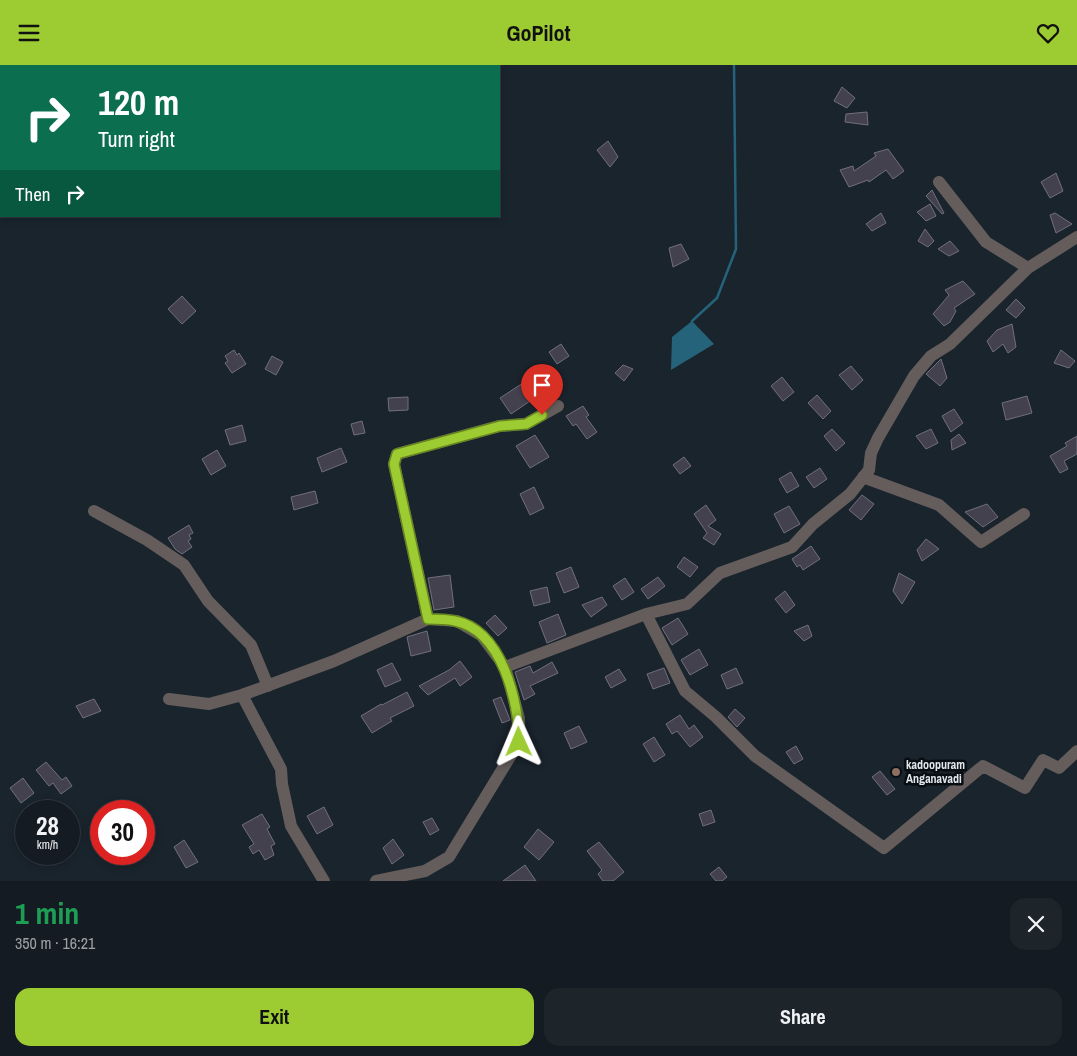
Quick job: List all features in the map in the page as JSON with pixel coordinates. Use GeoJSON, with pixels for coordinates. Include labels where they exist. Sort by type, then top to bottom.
{"type":"FeatureCollection","features":[{"type":"Feature","properties":{"kind":"street"},"geometry":{"type":"LineString","coordinates":[[938,181],[986,242],[1028,268]]}},
{"type":"Feature","properties":{"kind":"street"},"geometry":{"type":"LineString","coordinates":[[505,667],[646,614],[688,604],[720,573],[792,547],[813,524],[850,493],[869,470],[871,453],[878,438],[914,376],[931,356],[950,344],[1028,268],[1077,237]]}},
{"type":"Feature","properties":{"kind":"street"},"geometry":{"type":"LineString","coordinates":[[428,619],[394,464],[397,454],[500,426],[526,424],[558,406]]}},
{"type":"Feature","properties":{"kind":"street"},"geometry":{"type":"LineString","coordinates":[[863,477],[939,505],[981,542],[1024,514]]}},
{"type":"Feature","properties":{"kind":"street"},"geometry":{"type":"LineString","coordinates":[[94,511],[147,540],[184,565],[208,601],[251,645],[268,686]]}},
{"type":"Feature","properties":{"kind":"street"},"geometry":{"type":"LineString","coordinates":[[646,614],[685,691],[716,717],[755,756],[884,848],[983,766],[1025,788],[1043,759],[1060,768],[1077,751]]}},
{"type":"Feature","properties":{"kind":"street"},"geometry":{"type":"LineString","coordinates":[[169,699],[209,704],[242,695],[334,661],[428,619],[457,621],[481,635],[505,667],[519,718],[519,742],[449,857],[425,871],[376,881]]}},
{"type":"Feature","properties":{"kind":"street"},"geometry":{"type":"LineString","coordinates":[[242,695],[282,769],[282,784],[291,826],[324,881]]}},
{"type":"Feature","properties":{"kind":"water"},"geometry":{"type":"Polygon","coordinates":[[[692,321],[714,344],[671,370],[672,337],[692,321]]]}},
{"type":"Feature","properties":{"kind":"building"},"geometry":{"type":"Polygon","coordinates":[[[842,87],[855,98],[847,108],[834,101],[842,87]]]}},
{"type":"Feature","properties":{"kind":"building"},"geometry":{"type":"Polygon","coordinates":[[[867,112],[868,125],[845,122],[846,114],[867,112]]]}},
{"type":"Feature","properties":{"kind":"building"},"geometry":{"type":"Polygon","coordinates":[[[608,141],[618,157],[610,167],[597,150],[608,141]]]}},
{"type":"Feature","properties":{"kind":"building"},"geometry":{"type":"Polygon","coordinates":[[[888,149],[904,171],[893,179],[886,170],[869,182],[868,180],[849,187],[840,170],[853,166],[854,171],[876,156],[874,153],[888,149]]]}},
{"type":"Feature","properties":{"kind":"building"},"geometry":{"type":"Polygon","coordinates":[[[1056,173],[1063,191],[1050,198],[1041,182],[1056,173]]]}},
{"type":"Feature","properties":{"kind":"building"},"geometry":{"type":"Polygon","coordinates":[[[932,190],[944,213],[942,214],[926,196],[932,190]]]}},
{"type":"Feature","properties":{"kind":"building"},"geometry":{"type":"Polygon","coordinates":[[[930,204],[936,216],[926,221],[917,212],[930,204]]]}},
{"type":"Feature","properties":{"kind":"building"},"geometry":{"type":"Polygon","coordinates":[[[881,213],[886,223],[872,231],[866,224],[881,213]]]}},
{"type":"Feature","properties":{"kind":"building"},"geometry":{"type":"Polygon","coordinates":[[[1055,213],[1072,224],[1056,233],[1050,215],[1055,213]]]}},
{"type":"Feature","properties":{"kind":"building"},"geometry":{"type":"Polygon","coordinates":[[[925,229],[934,241],[928,247],[918,241],[925,229]]]}},
{"type":"Feature","properties":{"kind":"building"},"geometry":{"type":"Polygon","coordinates":[[[950,241],[959,251],[949,256],[938,249],[950,241]]]}},
{"type":"Feature","properties":{"kind":"building"},"geometry":{"type":"Polygon","coordinates":[[[681,244],[689,259],[673,267],[669,248],[681,244]]]}},
{"type":"Feature","properties":{"kind":"building"},"geometry":{"type":"Polygon","coordinates":[[[963,281],[975,294],[954,308],[956,311],[950,322],[944,326],[933,314],[949,295],[945,290],[963,281]]]}},
{"type":"Feature","properties":{"kind":"building"},"geometry":{"type":"Polygon","coordinates":[[[182,296],[196,311],[182,324],[168,309],[182,296]]]}},
{"type":"Feature","properties":{"kind":"building"},"geometry":{"type":"Polygon","coordinates":[[[1016,299],[1025,308],[1016,318],[1006,310],[1016,299]]]}},
{"type":"Feature","properties":{"kind":"building"},"geometry":{"type":"Polygon","coordinates":[[[1012,324],[1016,347],[1008,353],[1003,344],[993,352],[987,341],[997,330],[1012,324]]]}},
{"type":"Feature","properties":{"kind":"building"},"geometry":{"type":"Polygon","coordinates":[[[561,344],[569,356],[557,364],[549,352],[561,344]]]}},
{"type":"Feature","properties":{"kind":"building"},"geometry":{"type":"Polygon","coordinates":[[[234,350],[237,355],[239,353],[246,364],[232,373],[225,363],[228,361],[225,356],[234,350]]]}},
{"type":"Feature","properties":{"kind":"building"},"geometry":{"type":"Polygon","coordinates":[[[1061,350],[1075,361],[1069,368],[1054,363],[1061,350]]]}},
{"type":"Feature","properties":{"kind":"building"},"geometry":{"type":"Polygon","coordinates":[[[272,356],[283,362],[276,375],[265,369],[272,356]]]}},
{"type":"Feature","properties":{"kind":"building"},"geometry":{"type":"Polygon","coordinates":[[[941,359],[947,378],[940,386],[926,374],[941,359]]]}},
{"type":"Feature","properties":{"kind":"building"},"geometry":{"type":"Polygon","coordinates":[[[623,365],[633,369],[624,381],[615,373],[623,365]]]}},
{"type":"Feature","properties":{"kind":"building"},"geometry":{"type":"Polygon","coordinates":[[[851,366],[863,380],[852,390],[839,375],[851,366]]]}},
{"type":"Feature","properties":{"kind":"building"},"geometry":{"type":"Polygon","coordinates":[[[782,377],[794,392],[783,401],[771,386],[782,377]]]}},
{"type":"Feature","properties":{"kind":"building"},"geometry":{"type":"Polygon","coordinates":[[[523,383],[533,399],[511,414],[500,398],[523,383]]]}},
{"type":"Feature","properties":{"kind":"building"},"geometry":{"type":"Polygon","coordinates":[[[817,395],[831,411],[823,419],[808,403],[817,395]]]}},
{"type":"Feature","properties":{"kind":"building"},"geometry":{"type":"Polygon","coordinates":[[[1027,396],[1032,413],[1006,420],[1002,403],[1027,396]]]}},
{"type":"Feature","properties":{"kind":"building"},"geometry":{"type":"Polygon","coordinates":[[[408,397],[408,410],[389,411],[388,398],[408,397]]]}},
{"type":"Feature","properties":{"kind":"building"},"geometry":{"type":"Polygon","coordinates":[[[583,406],[589,415],[586,417],[597,432],[587,439],[576,424],[573,426],[566,416],[583,406]]]}},
{"type":"Feature","properties":{"kind":"building"},"geometry":{"type":"Polygon","coordinates":[[[954,409],[963,423],[951,432],[942,416],[954,409]]]}},
{"type":"Feature","properties":{"kind":"building"},"geometry":{"type":"Polygon","coordinates":[[[362,421],[365,433],[354,435],[351,424],[362,421]]]}},
{"type":"Feature","properties":{"kind":"building"},"geometry":{"type":"Polygon","coordinates":[[[242,425],[246,441],[230,445],[225,430],[242,425]]]}},
{"type":"Feature","properties":{"kind":"building"},"geometry":{"type":"Polygon","coordinates":[[[832,429],[845,443],[836,451],[824,436],[832,429]]]}},
{"type":"Feature","properties":{"kind":"building"},"geometry":{"type":"Polygon","coordinates":[[[931,429],[938,443],[926,449],[916,436],[931,429]]]}},
{"type":"Feature","properties":{"kind":"building"},"geometry":{"type":"Polygon","coordinates":[[[959,434],[966,443],[952,450],[951,440],[959,434]]]}},
{"type":"Feature","properties":{"kind":"building"},"geometry":{"type":"Polygon","coordinates":[[[535,435],[549,457],[530,468],[516,446],[535,435]]]}},
{"type":"Feature","properties":{"kind":"building"},"geometry":{"type":"Polygon","coordinates":[[[1077,436],[1077,454],[1064,461],[1068,469],[1060,473],[1050,456],[1067,446],[1065,443],[1077,436]]]}},
{"type":"Feature","properties":{"kind":"building"},"geometry":{"type":"Polygon","coordinates":[[[341,448],[347,462],[322,472],[317,458],[341,448]]]}},
{"type":"Feature","properties":{"kind":"building"},"geometry":{"type":"Polygon","coordinates":[[[217,450],[226,466],[211,475],[202,459],[217,450]]]}},
{"type":"Feature","properties":{"kind":"building"},"geometry":{"type":"Polygon","coordinates":[[[684,457],[691,466],[680,474],[673,465],[684,457]]]}},
{"type":"Feature","properties":{"kind":"building"},"geometry":{"type":"Polygon","coordinates":[[[820,468],[827,479],[814,488],[806,477],[820,468]]]}},
{"type":"Feature","properties":{"kind":"building"},"geometry":{"type":"Polygon","coordinates":[[[791,472],[799,486],[787,493],[779,479],[791,472]]]}},
{"type":"Feature","properties":{"kind":"building"},"geometry":{"type":"Polygon","coordinates":[[[534,487],[544,508],[530,515],[520,494],[534,487]]]}},
{"type":"Feature","properties":{"kind":"building"},"geometry":{"type":"Polygon","coordinates":[[[315,491],[318,503],[294,510],[291,497],[315,491]]]}},
{"type":"Feature","properties":{"kind":"building"},"geometry":{"type":"Polygon","coordinates":[[[862,495],[874,504],[861,520],[849,510],[862,495]]]}},
{"type":"Feature","properties":{"kind":"building"},"geometry":{"type":"Polygon","coordinates":[[[987,504],[998,517],[983,527],[965,512],[987,504]]]}},
{"type":"Feature","properties":{"kind":"building"},"geometry":{"type":"Polygon","coordinates":[[[706,505],[716,520],[708,526],[721,534],[714,545],[703,538],[707,533],[694,514],[706,505]]]}},
{"type":"Feature","properties":{"kind":"building"},"geometry":{"type":"Polygon","coordinates":[[[789,506],[800,524],[784,533],[774,514],[789,506]]]}},
{"type":"Feature","properties":{"kind":"building"},"geometry":{"type":"Polygon","coordinates":[[[189,525],[193,533],[189,535],[191,539],[188,541],[192,547],[182,554],[175,549],[168,538],[189,525]]]}},
{"type":"Feature","properties":{"kind":"building"},"geometry":{"type":"Polygon","coordinates":[[[926,539],[939,549],[922,561],[917,550],[926,539]]]}},
{"type":"Feature","properties":{"kind":"building"},"geometry":{"type":"Polygon","coordinates":[[[811,546],[820,559],[803,570],[800,565],[797,567],[792,559],[811,546]]]}},
{"type":"Feature","properties":{"kind":"building"},"geometry":{"type":"Polygon","coordinates":[[[684,557],[698,567],[690,577],[677,567],[684,557]]]}},
{"type":"Feature","properties":{"kind":"building"},"geometry":{"type":"Polygon","coordinates":[[[571,567],[579,587],[564,593],[556,573],[571,567]]]}},
{"type":"Feature","properties":{"kind":"building"},"geometry":{"type":"Polygon","coordinates":[[[899,573],[915,582],[902,604],[893,591],[899,573]]]}},
{"type":"Feature","properties":{"kind":"building"},"geometry":{"type":"Polygon","coordinates":[[[450,575],[454,607],[434,610],[428,578],[450,575]]]}},
{"type":"Feature","properties":{"kind":"building"},"geometry":{"type":"Polygon","coordinates":[[[658,577],[665,586],[648,599],[641,589],[658,577]]]}},
{"type":"Feature","properties":{"kind":"building"},"geometry":{"type":"Polygon","coordinates":[[[625,578],[634,592],[622,600],[613,586],[625,578]]]}},
{"type":"Feature","properties":{"kind":"building"},"geometry":{"type":"Polygon","coordinates":[[[547,587],[550,602],[534,606],[530,591],[547,587]]]}},
{"type":"Feature","properties":{"kind":"building"},"geometry":{"type":"Polygon","coordinates":[[[785,591],[795,605],[786,613],[775,599],[785,591]]]}},
{"type":"Feature","properties":{"kind":"building"},"geometry":{"type":"Polygon","coordinates":[[[602,597],[607,605],[591,617],[582,605],[602,597]]]}},
{"type":"Feature","properties":{"kind":"building"},"geometry":{"type":"Polygon","coordinates":[[[558,614],[566,635],[547,643],[539,622],[558,614]]]}},
{"type":"Feature","properties":{"kind":"building"},"geometry":{"type":"Polygon","coordinates":[[[495,615],[507,628],[498,636],[486,623],[495,615]]]}},
{"type":"Feature","properties":{"kind":"building"},"geometry":{"type":"Polygon","coordinates":[[[678,618],[688,634],[672,645],[662,628],[678,618]]]}},
{"type":"Feature","properties":{"kind":"building"},"geometry":{"type":"Polygon","coordinates":[[[808,625],[812,636],[804,641],[794,631],[808,625]]]}},
{"type":"Feature","properties":{"kind":"building"},"geometry":{"type":"Polygon","coordinates":[[[427,631],[431,651],[411,656],[407,637],[427,631]]]}},
{"type":"Feature","properties":{"kind":"building"},"geometry":{"type":"Polygon","coordinates":[[[699,649],[708,665],[690,675],[681,660],[699,649]]]}},
{"type":"Feature","properties":{"kind":"building"},"geometry":{"type":"Polygon","coordinates":[[[460,661],[472,677],[460,686],[455,678],[428,695],[419,686],[449,670],[460,661]]]}},
{"type":"Feature","properties":{"kind":"building"},"geometry":{"type":"Polygon","coordinates":[[[552,662],[558,673],[530,686],[535,694],[524,700],[515,672],[530,666],[533,673],[552,662]]]}},
{"type":"Feature","properties":{"kind":"building"},"geometry":{"type":"Polygon","coordinates":[[[392,663],[401,680],[385,687],[377,670],[392,663]]]}},
{"type":"Feature","properties":{"kind":"building"},"geometry":{"type":"Polygon","coordinates":[[[664,668],[670,683],[653,689],[647,674],[664,668]]]}},
{"type":"Feature","properties":{"kind":"building"},"geometry":{"type":"Polygon","coordinates":[[[736,668],[743,683],[727,689],[721,675],[736,668]]]}},
{"type":"Feature","properties":{"kind":"building"},"geometry":{"type":"Polygon","coordinates":[[[619,669],[626,680],[611,688],[605,677],[619,669]]]}},
{"type":"Feature","properties":{"kind":"building"},"geometry":{"type":"Polygon","coordinates":[[[407,692],[414,706],[390,718],[392,721],[372,733],[361,716],[407,692]]]}},
{"type":"Feature","properties":{"kind":"building"},"geometry":{"type":"Polygon","coordinates":[[[501,697],[510,720],[502,723],[493,700],[501,697]]]}},
{"type":"Feature","properties":{"kind":"building"},"geometry":{"type":"Polygon","coordinates":[[[94,699],[101,711],[83,718],[76,706],[94,699]]]}},
{"type":"Feature","properties":{"kind":"building"},"geometry":{"type":"Polygon","coordinates":[[[735,709],[745,718],[737,727],[728,717],[735,709]]]}},
{"type":"Feature","properties":{"kind":"building"},"geometry":{"type":"Polygon","coordinates":[[[680,715],[689,729],[694,725],[703,737],[690,747],[677,731],[672,734],[666,724],[680,715]]]}},
{"type":"Feature","properties":{"kind":"building"},"geometry":{"type":"Polygon","coordinates":[[[579,726],[587,742],[571,749],[564,733],[579,726]]]}},
{"type":"Feature","properties":{"kind":"building"},"geometry":{"type":"Polygon","coordinates":[[[654,737],[665,755],[654,762],[643,744],[654,737]]]}},
{"type":"Feature","properties":{"kind":"building"},"geometry":{"type":"Polygon","coordinates":[[[796,746],[803,759],[794,764],[786,752],[796,746]]]}},
{"type":"Feature","properties":{"kind":"building"},"geometry":{"type":"Polygon","coordinates":[[[46,762],[62,780],[66,777],[72,786],[61,794],[53,783],[49,786],[36,770],[46,762]]]}},
{"type":"Feature","properties":{"kind":"building"},"geometry":{"type":"Polygon","coordinates":[[[880,771],[895,789],[887,795],[872,777],[880,771]]]}},
{"type":"Feature","properties":{"kind":"building"},"geometry":{"type":"Polygon","coordinates":[[[23,778],[34,793],[25,800],[19,800],[10,788],[23,778]]]}},
{"type":"Feature","properties":{"kind":"building"},"geometry":{"type":"Polygon","coordinates":[[[324,807],[333,825],[317,834],[307,816],[324,807]]]}},
{"type":"Feature","properties":{"kind":"building"},"geometry":{"type":"Polygon","coordinates":[[[711,810],[715,822],[703,826],[699,814],[711,810]]]}},
{"type":"Feature","properties":{"kind":"building"},"geometry":{"type":"Polygon","coordinates":[[[262,814],[270,827],[267,829],[275,844],[271,846],[274,855],[265,860],[259,850],[253,854],[249,847],[254,844],[242,825],[262,814]]]}},
{"type":"Feature","properties":{"kind":"building"},"geometry":{"type":"Polygon","coordinates":[[[432,818],[439,830],[430,835],[423,822],[432,818]]]}},
{"type":"Feature","properties":{"kind":"building"},"geometry":{"type":"Polygon","coordinates":[[[538,829],[554,842],[539,860],[524,847],[538,829]]]}},
{"type":"Feature","properties":{"kind":"building"},"geometry":{"type":"Polygon","coordinates":[[[393,839],[404,855],[392,864],[383,848],[393,839]]]}},
{"type":"Feature","properties":{"kind":"building"},"geometry":{"type":"Polygon","coordinates":[[[184,840],[198,862],[186,868],[174,847],[184,840]]]}},
{"type":"Feature","properties":{"kind":"building"},"geometry":{"type":"Polygon","coordinates":[[[599,842],[624,872],[613,881],[603,881],[598,874],[602,870],[587,851],[599,842]]]}},
{"type":"Feature","properties":{"kind":"building"},"geometry":{"type":"Polygon","coordinates":[[[525,865],[536,881],[503,881],[525,865]]]}},
{"type":"Feature","properties":{"kind":"building"},"geometry":{"type":"Polygon","coordinates":[[[719,867],[727,877],[722,881],[716,881],[710,874],[719,867]]]}},
{"type":"Feature","properties":{"kind":"waterway"},"geometry":{"type":"LineString","coordinates":[[692,321],[717,298],[736,249],[734,65]]}},
{"type":"Feature","properties":{"kind":"place","name":"kadoopuram Anganavadi"},"geometry":{"type":"Point","coordinates":[896,772]}},
{"type":"Feature","properties":{"kind":"route"},"geometry":{"type":"LineString","coordinates":[[519,742],[519,718],[505,667],[481,635],[457,621],[428,619],[394,464],[397,454],[500,426],[526,424],[542,415]]}}]}
